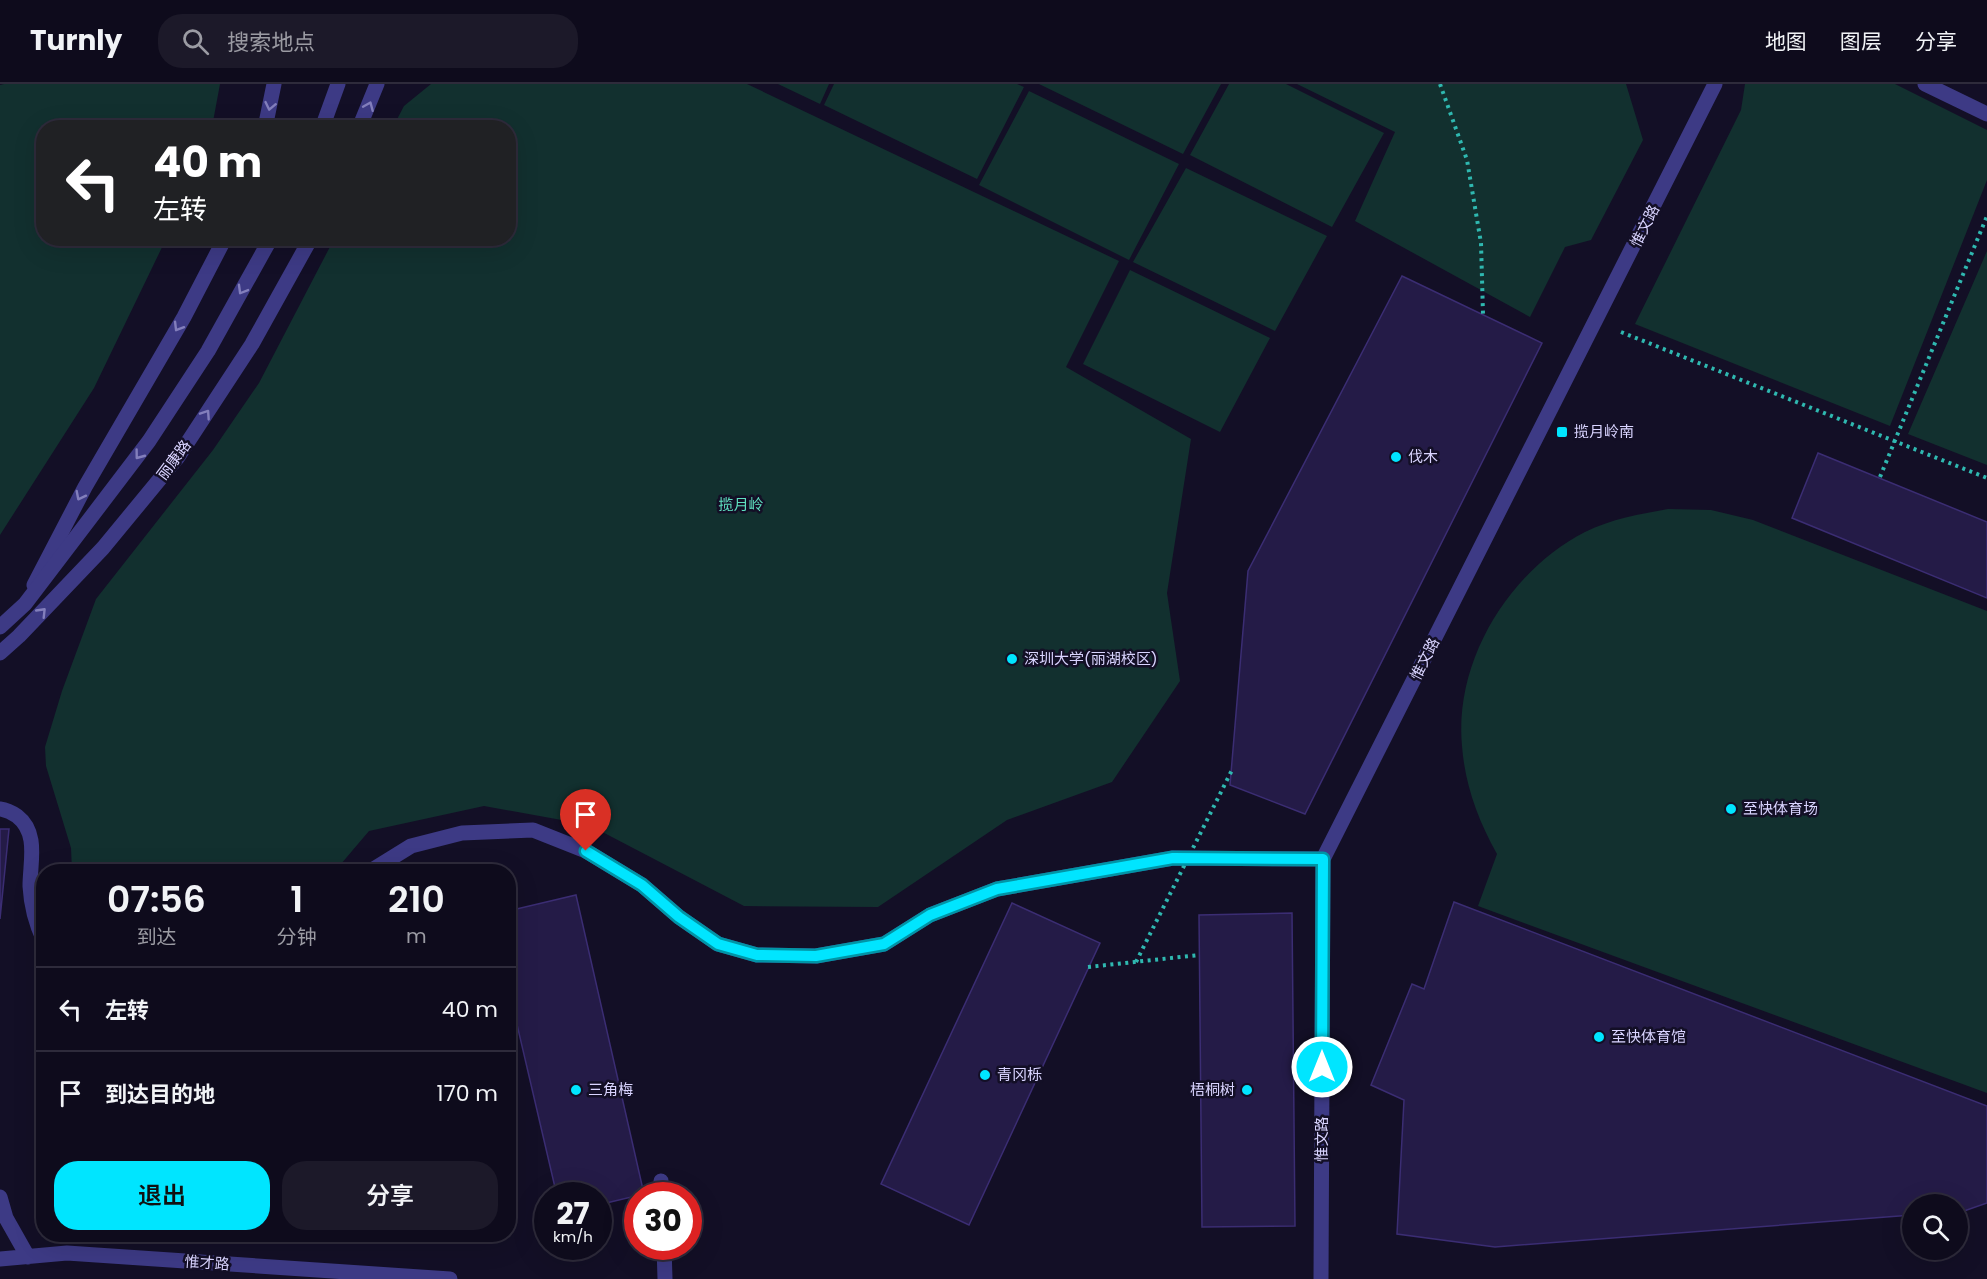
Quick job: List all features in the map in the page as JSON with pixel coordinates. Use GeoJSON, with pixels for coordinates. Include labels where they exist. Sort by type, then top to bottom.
{"type":"FeatureCollection","features":[{"type":"Feature","properties":{"kind":"street"},"geometry":{"type":"LineString","coordinates":[[267,120],[274,84]]}},
{"type":"Feature","properties":{"kind":"street"},"geometry":{"type":"LineString","coordinates":[[325,120],[338,84]]}},
{"type":"Feature","properties":{"kind":"street"},"geometry":{"type":"LineString","coordinates":[[363,120],[377,84]]}},
{"type":"Feature","properties":{"kind":"street","name":"惟文路"},"geometry":{"type":"LineString","coordinates":[[1321,1279],[1323,859],[1715,84]]}},
{"type":"Feature","properties":{"kind":"street"},"geometry":{"type":"LineString","coordinates":[[1925,84],[1987,114]]}},
{"type":"Feature","properties":{"kind":"street"},"geometry":{"type":"LineString","coordinates":[[25,604],[85,487],[184,317],[221,246]]}},
{"type":"Feature","properties":{"kind":"street","name":"丽康路"},"geometry":{"type":"LineString","coordinates":[[0,627],[25,604],[149,441],[208,351],[267,246]]}},
{"type":"Feature","properties":{"kind":"street","name":"丽康路"},"geometry":{"type":"LineString","coordinates":[[0,653],[103,548],[178,457],[252,344],[307,246]]}},
{"type":"Feature","properties":{"kind":"street"},"geometry":{"type":"LineString","coordinates":[[0,809],[8,810],[27,826],[33,854],[30,887],[36,919]]}},
{"type":"Feature","properties":{"kind":"street"},"geometry":{"type":"LineString","coordinates":[[382,864],[411,846],[462,833],[532,830],[586,851],[642,885],[679,917],[718,944],[757,955],[816,956],[884,944],[930,915],[997,889],[1173,858],[1323,859]]}},
{"type":"Feature","properties":{"kind":"street"},"geometry":{"type":"LineString","coordinates":[[0,1197],[6,1218],[28,1257]]}},
{"type":"Feature","properties":{"kind":"street","name":"惟才路"},"geometry":{"type":"LineString","coordinates":[[0,1259],[67,1253],[450,1279]]}},
{"type":"Feature","properties":{"kind":"street"},"geometry":{"type":"LineString","coordinates":[[664,1260],[665,1279]]}},
{"type":"Feature","properties":{"kind":"path"},"geometry":{"type":"LineString","coordinates":[[1440,84],[1467,160],[1481,243],[1483,314]]}},
{"type":"Feature","properties":{"kind":"path"},"geometry":{"type":"LineString","coordinates":[[1880,477],[1987,216]]}},
{"type":"Feature","properties":{"kind":"path"},"geometry":{"type":"LineString","coordinates":[[1621,332],[1987,478]]}},
{"type":"Feature","properties":{"kind":"path"},"geometry":{"type":"LineString","coordinates":[[1136,962],[1232,770]]}},
{"type":"Feature","properties":{"kind":"path"},"geometry":{"type":"LineString","coordinates":[[1089,967],[1199,955]]}},
{"type":"Feature","properties":{"kind":"green space"},"geometry":{"type":"Polygon","coordinates":[[[220,84],[213,120],[36,120],[36,246],[163,246],[94,388],[0,535],[0,85],[220,84]]]}},
{"type":"Feature","properties":{"kind":"green space","name":"揽月岭"},"geometry":{"type":"Polygon","coordinates":[[[431,84],[747,84],[1119,261],[1066,367],[1191,439],[1167,593],[1180,681],[1112,782],[1007,820],[878,907],[744,906],[589,825],[484,806],[369,831],[341,864],[72,864],[71,848],[46,766],[45,747],[62,691],[96,599],[213,450],[259,383],[330,246],[516,246],[516,120],[397,120],[404,106],[431,84]]]}},
{"type":"Feature","properties":{"kind":"green space"},"geometry":{"type":"Polygon","coordinates":[[[778,84],[829,84],[820,104],[778,84]]]}},
{"type":"Feature","properties":{"kind":"green space"},"geometry":{"type":"Polygon","coordinates":[[[834,84],[1017,84],[1024,87],[977,179],[824,105],[834,84]]]}},
{"type":"Feature","properties":{"kind":"green space"},"geometry":{"type":"Polygon","coordinates":[[[1039,84],[1221,84],[1183,154],[1039,84]]]}},
{"type":"Feature","properties":{"kind":"green space"},"geometry":{"type":"Polygon","coordinates":[[[1229,84],[1286,84],[1384,133],[1332,227],[1190,155],[1229,84]]]}},
{"type":"Feature","properties":{"kind":"green space"},"geometry":{"type":"Polygon","coordinates":[[[1297,84],[1626,84],[1643,140],[1591,240],[1565,247],[1530,317],[1355,221],[1395,132],[1297,84]]]}},
{"type":"Feature","properties":{"kind":"green space"},"geometry":{"type":"Polygon","coordinates":[[[1745,84],[1895,84],[1987,130],[1987,180],[1890,426],[1635,324],[1741,110],[1745,84]]]}},
{"type":"Feature","properties":{"kind":"green space"},"geometry":{"type":"Polygon","coordinates":[[[1029,91],[1179,164],[1129,260],[979,185],[1029,91]]]}},
{"type":"Feature","properties":{"kind":"green space"},"geometry":{"type":"Polygon","coordinates":[[[1186,168],[1327,236],[1275,331],[1133,262],[1186,168]]]}},
{"type":"Feature","properties":{"kind":"green space"},"geometry":{"type":"Polygon","coordinates":[[[1987,251],[1987,465],[1908,434],[1987,251]]]}},
{"type":"Feature","properties":{"kind":"green space"},"geometry":{"type":"Polygon","coordinates":[[[1130,270],[1270,338],[1220,432],[1083,364],[1130,270]]]}},
{"type":"Feature","properties":{"kind":"green space","name":"至快体育场"},"geometry":{"type":"Polygon","coordinates":[[[1668,509],[1711,510],[1753,520],[1987,611],[1987,1093],[1478,906],[1497,854],[1474,802],[1466,775],[1462,746],[1462,714],[1467,682],[1477,651],[1492,622],[1511,594],[1533,570],[1558,549],[1585,532],[1615,520],[1668,509]]]}},
{"type":"Feature","properties":{"kind":"building","name":"伐木"},"geometry":{"type":"Polygon","coordinates":[[[1402,276],[1542,343],[1305,814],[1230,785],[1248,571],[1402,276]]]}},
{"type":"Feature","properties":{"kind":"building"},"geometry":{"type":"Polygon","coordinates":[[[1818,453],[1987,522],[1987,598],[1792,518],[1818,453]]]}},
{"type":"Feature","properties":{"kind":"building"},"geometry":{"type":"Polygon","coordinates":[[[0,829],[9,829],[0,919],[0,829]]]}},
{"type":"Feature","properties":{"kind":"building","name":"三角梅"},"geometry":{"type":"Polygon","coordinates":[[[576,895],[641,1182],[624,1182],[624,1199],[612,1202],[612,1182],[554,1182],[516,1020],[516,909],[576,895]]]}},
{"type":"Feature","properties":{"kind":"building","name":"至快体育馆"},"geometry":{"type":"Polygon","coordinates":[[[1454,902],[1987,1106],[1987,1203],[1968,1210],[1968,1194],[1902,1194],[1902,1216],[1495,1247],[1397,1234],[1404,1100],[1371,1085],[1412,984],[1424,989],[1454,902]]]}},
{"type":"Feature","properties":{"kind":"building","name":"青冈栎"},"geometry":{"type":"Polygon","coordinates":[[[1012,903],[1100,943],[969,1225],[881,1184],[1012,903]]]}},
{"type":"Feature","properties":{"kind":"building","name":"梧桐树"},"geometry":{"type":"Polygon","coordinates":[[[1292,913],[1295,1226],[1202,1227],[1199,915],[1292,913]]]}},
{"type":"Feature","properties":{"kind":"place","name":"揽月岭南"},"geometry":{"type":"Point","coordinates":[1562,432]}},
{"type":"Feature","properties":{"kind":"place","name":"伐木"},"geometry":{"type":"Point","coordinates":[1396,457]}},
{"type":"Feature","properties":{"kind":"place","name":"深圳大学(丽湖校区)"},"geometry":{"type":"Point","coordinates":[1012,659]}},
{"type":"Feature","properties":{"kind":"place","name":"至快体育场"},"geometry":{"type":"Point","coordinates":[1731,809]}},
{"type":"Feature","properties":{"kind":"place","name":"至快体育馆"},"geometry":{"type":"Point","coordinates":[1599,1037]}},
{"type":"Feature","properties":{"kind":"place","name":"青冈栎"},"geometry":{"type":"Point","coordinates":[985,1075]}},
{"type":"Feature","properties":{"kind":"place","name":"三角梅"},"geometry":{"type":"Point","coordinates":[576,1090]}},
{"type":"Feature","properties":{"kind":"place","name":"梧桐树"},"geometry":{"type":"Point","coordinates":[1247,1090]}},
{"type":"Feature","properties":{"kind":"route"},"geometry":{"type":"LineString","coordinates":[[586,851],[642,885],[679,917],[718,944],[757,955],[816,956],[884,944],[930,915],[997,889],[1173,858],[1323,859],[1322,1067]]}}]}
